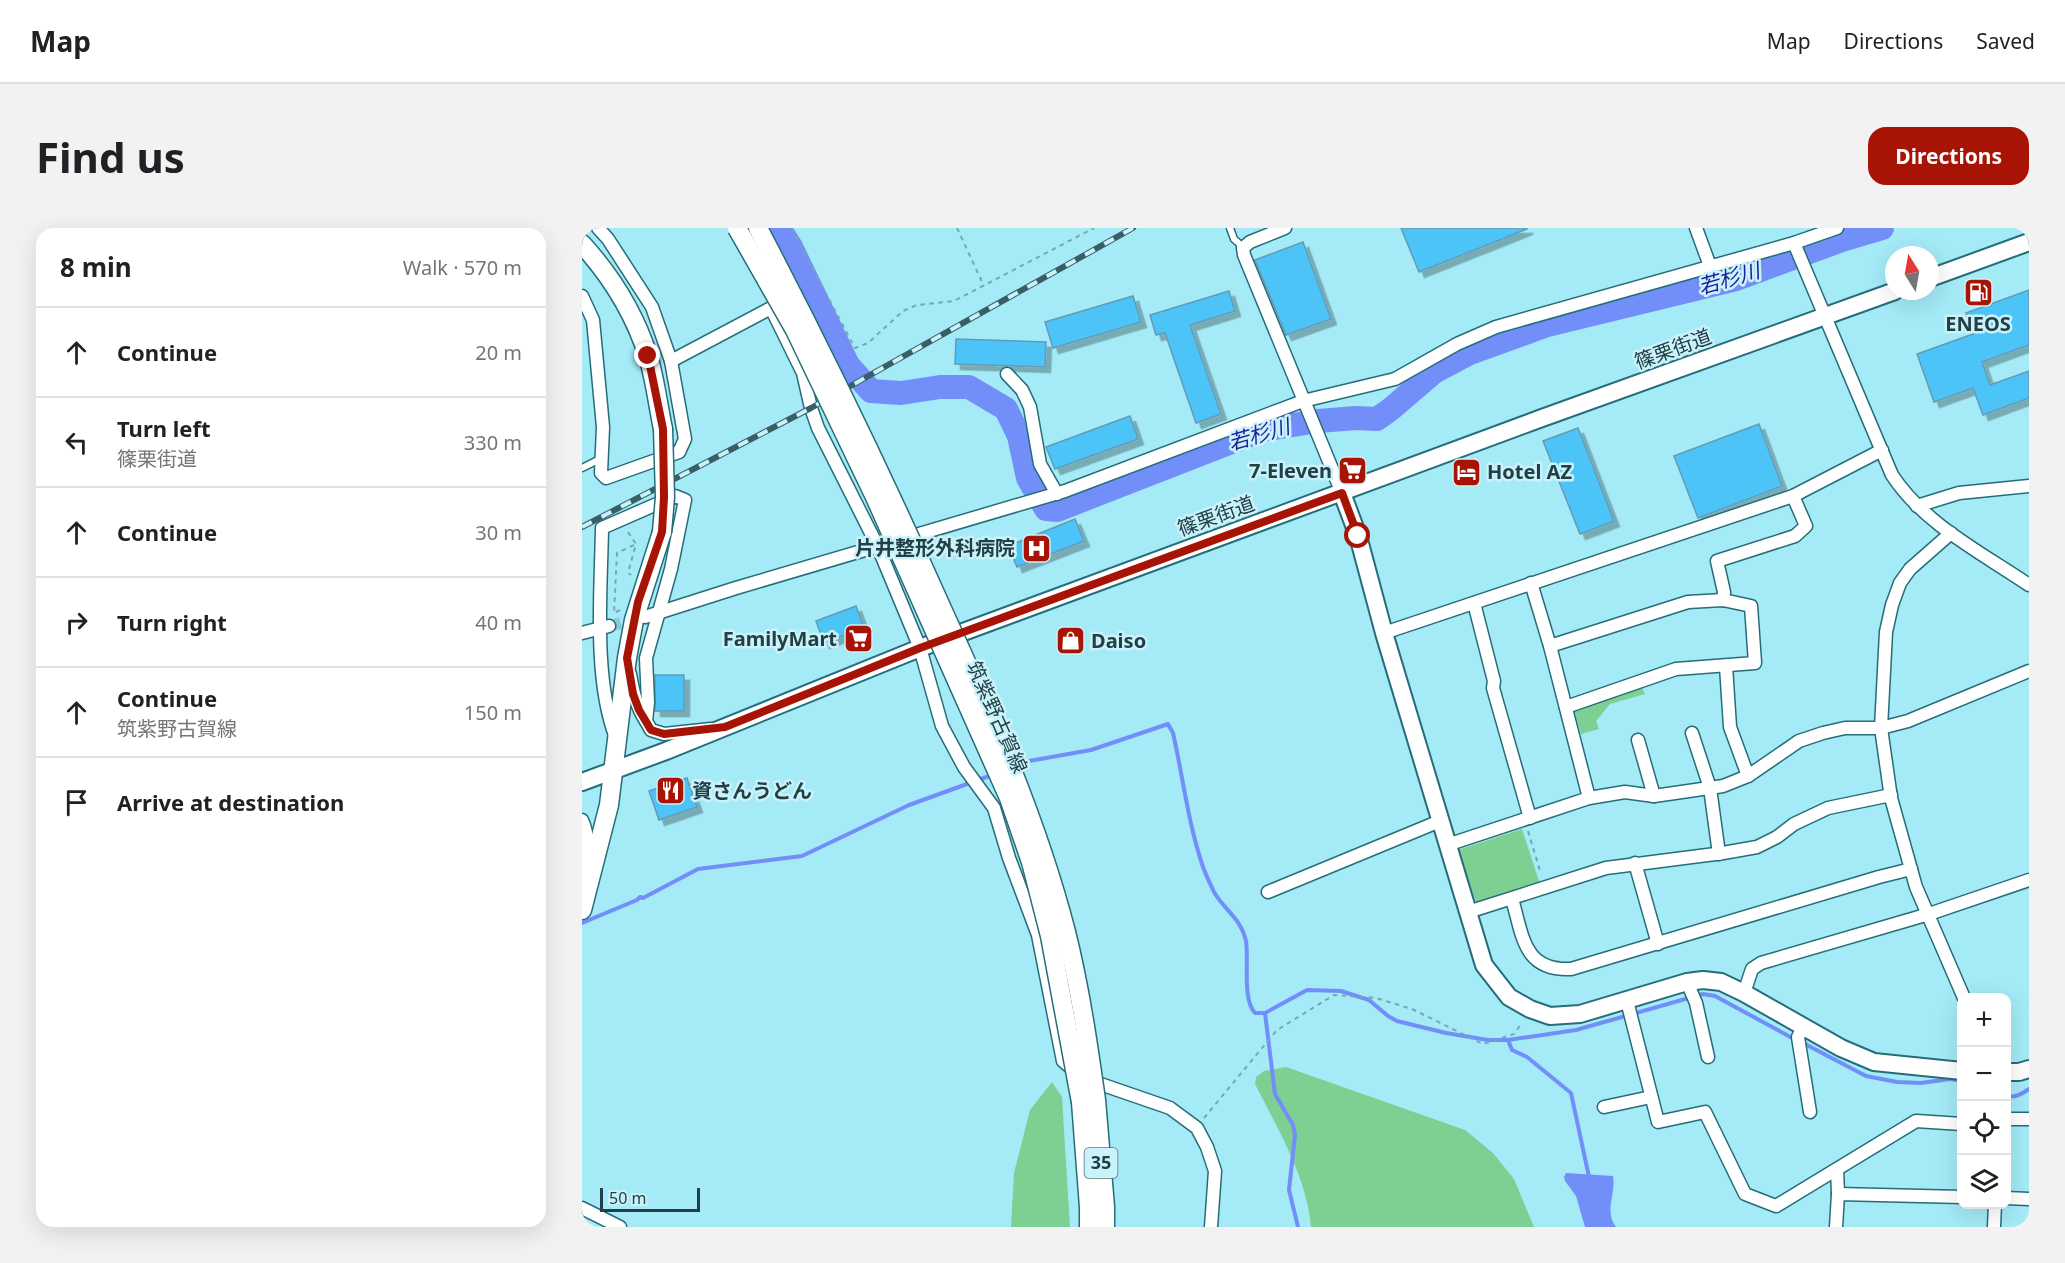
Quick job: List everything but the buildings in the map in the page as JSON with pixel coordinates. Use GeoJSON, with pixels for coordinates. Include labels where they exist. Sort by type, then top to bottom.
{"type":"FeatureCollection","features":[{"type":"Feature","properties":{"kind":"main road","name":"筑紫野古賀線"},"geometry":{"type":"LineString","coordinates":[[737,228],[795,330],[866,476],[1009,798],[1031,862],[1088,1101],[1105,1227]]}},
{"type":"Feature","properties":{"kind":"main road","name":"筑紫野古賀線"},"geometry":{"type":"LineString","coordinates":[[758,228],[809,325],[890,493],[998,732],[1022,793],[1066,932],[1082,1003],[1088,1101],[1089,1227]]}},
{"type":"Feature","properties":{"kind":"main road"},"geometry":{"type":"LineString","coordinates":[[1939,275],[2029,242]]}},
{"type":"Feature","properties":{"kind":"main road"},"geometry":{"type":"LineString","coordinates":[[582,244],[612,282],[648,356],[663,429],[664,497],[662,532],[638,602],[627,658],[609,805],[582,909]]}},
{"type":"Feature","properties":{"kind":"main road","name":"篠栗街道"},"geometry":{"type":"LineString","coordinates":[[582,783],[920,648],[1531,422],[1885,294]]}},
{"type":"Feature","properties":{"kind":"main road"},"geometry":{"type":"LineString","coordinates":[[1342,493],[1358,536],[1384,633],[1484,965],[1509,997],[1530,1009],[1550,1016],[1580,1014],[1687,982],[1703,980],[1721,982],[1841,1048],[1874,1062],[1957,1070]]}},
{"type":"Feature","properties":{"kind":"main road"},"geometry":{"type":"LineString","coordinates":[[2011,1072],[2029,1069]]}},
{"type":"Feature","properties":{"kind":"street"},"geometry":{"type":"LineString","coordinates":[[582,296],[593,320],[601,407],[601,473],[606,478],[680,452],[685,439],[671,361],[652,308],[608,239],[598,228]]}},
{"type":"Feature","properties":{"kind":"street"},"geometry":{"type":"LineString","coordinates":[[1285,228],[1250,242],[1244,248],[1244,255],[1342,493]]}},
{"type":"Feature","properties":{"kind":"street"},"geometry":{"type":"LineString","coordinates":[[1696,228],[1710,266]]}},
{"type":"Feature","properties":{"kind":"street"},"geometry":{"type":"LineString","coordinates":[[645,617],[1057,494],[1303,401],[1395,379],[1457,344],[1496,327],[1794,243],[1837,228]]}},
{"type":"Feature","properties":{"kind":"street"},"geometry":{"type":"LineString","coordinates":[[1794,243],[1892,475],[1904,493],[1951,533],[2029,585]]}},
{"type":"Feature","properties":{"kind":"street"},"geometry":{"type":"LineString","coordinates":[[671,361],[771,309],[803,373],[818,428],[878,547],[920,648],[942,726],[964,767],[994,808],[1009,858],[1038,935],[1063,1061],[1083,1078],[1170,1108],[1197,1128],[1208,1147],[1215,1171],[1211,1227]]}},
{"type":"Feature","properties":{"kind":"street"},"geometry":{"type":"LineString","coordinates":[[1007,374],[1022,390],[1030,406],[1040,464],[1057,494]]}},
{"type":"Feature","properties":{"kind":"street"},"geometry":{"type":"LineString","coordinates":[[1384,633],[1793,496],[1882,450]]}},
{"type":"Feature","properties":{"kind":"street"},"geometry":{"type":"LineString","coordinates":[[1917,506],[1959,493],[2029,486]]}},
{"type":"Feature","properties":{"kind":"street"},"geometry":{"type":"LineString","coordinates":[[616,739],[608,718],[603,528],[675,496],[685,500],[671,569],[646,658],[648,702],[646,721]]}},
{"type":"Feature","properties":{"kind":"street"},"geometry":{"type":"LineString","coordinates":[[1724,600],[1717,561],[1795,536],[1806,526],[1793,496]]}},
{"type":"Feature","properties":{"kind":"street"},"geometry":{"type":"LineString","coordinates":[[1951,533],[1910,569],[1900,584],[1892,605],[1886,632],[1881,728],[1891,795],[1916,887],[1962,993]]}},
{"type":"Feature","properties":{"kind":"street"},"geometry":{"type":"LineString","coordinates":[[1531,583],[1550,646],[1589,798]]}},
{"type":"Feature","properties":{"kind":"street"},"geometry":{"type":"LineString","coordinates":[[1550,646],[1688,602],[1724,600],[1751,606],[1755,663],[1676,669],[1566,707]]}},
{"type":"Feature","properties":{"kind":"street"},"geometry":{"type":"LineString","coordinates":[[1474,603],[1494,681],[1493,688],[1527,819]]}},
{"type":"Feature","properties":{"kind":"street"},"geometry":{"type":"LineString","coordinates":[[582,633],[605,627]]}},
{"type":"Feature","properties":{"kind":"street"},"geometry":{"type":"LineString","coordinates":[[627,658],[633,694],[651,730],[664,734],[725,727]]}},
{"type":"Feature","properties":{"kind":"street"},"geometry":{"type":"LineString","coordinates":[[1726,666],[1730,727],[1748,776]]}},
{"type":"Feature","properties":{"kind":"street"},"geometry":{"type":"LineString","coordinates":[[1447,845],[1589,798],[1625,792],[1654,796],[1723,786],[1748,776],[1799,741],[1845,728],[1881,728],[1908,721],[2029,671]]}},
{"type":"Feature","properties":{"kind":"street"},"geometry":{"type":"LineString","coordinates":[[1692,733],[1710,788],[1719,854]]}},
{"type":"Feature","properties":{"kind":"street"},"geometry":{"type":"LineString","coordinates":[[1638,740],[1654,796]]}},
{"type":"Feature","properties":{"kind":"street"},"geometry":{"type":"LineString","coordinates":[[1468,912],[1606,868],[1757,847],[1777,837],[1794,824],[1828,808],[1891,795]]}},
{"type":"Feature","properties":{"kind":"street"},"geometry":{"type":"LineString","coordinates":[[582,820],[587,833],[588,845],[582,869]]}},
{"type":"Feature","properties":{"kind":"street"},"geometry":{"type":"LineString","coordinates":[[1268,892],[1440,821]]}},
{"type":"Feature","properties":{"kind":"street"},"geometry":{"type":"LineString","coordinates":[[1635,863],[1658,944]]}},
{"type":"Feature","properties":{"kind":"street"},"geometry":{"type":"LineString","coordinates":[[1512,899],[1527,949],[1535,960],[1547,967],[1571,969],[1911,869]]}},
{"type":"Feature","properties":{"kind":"street"},"geometry":{"type":"LineString","coordinates":[[1744,993],[1752,969],[1761,963],[1929,914],[2029,879]]}},
{"type":"Feature","properties":{"kind":"street"},"geometry":{"type":"LineString","coordinates":[[582,887],[582,909]]}},
{"type":"Feature","properties":{"kind":"street"},"geometry":{"type":"LineString","coordinates":[[1687,982],[1696,1003],[1708,1057]]}},
{"type":"Feature","properties":{"kind":"street"},"geometry":{"type":"LineString","coordinates":[[1627,1001],[1658,1122],[1706,1112],[1745,1194],[1776,1206],[1916,1121],[1957,1124]]}},
{"type":"Feature","properties":{"kind":"street"},"geometry":{"type":"LineString","coordinates":[[1803,1027],[1798,1037],[1810,1112]]}},
{"type":"Feature","properties":{"kind":"street"},"geometry":{"type":"LineString","coordinates":[[1604,1107],[1651,1097]]}},
{"type":"Feature","properties":{"kind":"street"},"geometry":{"type":"LineString","coordinates":[[2011,1119],[2029,1119]]}},
{"type":"Feature","properties":{"kind":"street"},"geometry":{"type":"LineString","coordinates":[[1836,1227],[1837,1169]]}},
{"type":"Feature","properties":{"kind":"street"},"geometry":{"type":"LineString","coordinates":[[1838,1194],[1957,1197]]}},
{"type":"Feature","properties":{"kind":"street"},"geometry":{"type":"LineString","coordinates":[[2011,1198],[2029,1199]]}},
{"type":"Feature","properties":{"kind":"street"},"geometry":{"type":"LineString","coordinates":[[582,1208],[620,1227]]}},
{"type":"Feature","properties":{"kind":"street"},"geometry":{"type":"LineString","coordinates":[[1994,1227],[1995,1209]]}},
{"type":"Feature","properties":{"kind":"lane"},"geometry":{"type":"LineString","coordinates":[[1230,228],[1234,239],[1244,248]]}},
{"type":"Feature","properties":{"kind":"lane"},"geometry":{"type":"LineString","coordinates":[[582,468],[602,458]]}},
{"type":"Feature","properties":{"kind":"path"},"geometry":{"type":"LineString","coordinates":[[791,228],[855,348],[868,343],[903,311],[916,305],[954,301],[1094,228]]}},
{"type":"Feature","properties":{"kind":"path"},"geometry":{"type":"LineString","coordinates":[[957,228],[984,286]]}},
{"type":"Feature","properties":{"kind":"path"},"geometry":{"type":"LineString","coordinates":[[620,520],[636,544],[628,573]]}},
{"type":"Feature","properties":{"kind":"path"},"geometry":{"type":"LineString","coordinates":[[623,603],[619,611],[615,613],[617,553],[636,544]]}},
{"type":"Feature","properties":{"kind":"path"},"geometry":{"type":"LineString","coordinates":[[1527,819],[1546,887]]}},
{"type":"Feature","properties":{"kind":"path"},"geometry":{"type":"LineString","coordinates":[[1197,1128],[1277,1030],[1334,995],[1376,998],[1412,1010],[1483,1044],[1514,1034],[1530,1009]]}},
{"type":"Feature","properties":{"kind":"green space"},"geometry":{"type":"Polygon","coordinates":[[[1641,685],[1645,694],[1610,704],[1596,721],[1599,729],[1581,734],[1574,710],[1641,685]]]}},
{"type":"Feature","properties":{"kind":"green space"},"geometry":{"type":"Polygon","coordinates":[[[1522,829],[1540,884],[1477,905],[1458,850],[1522,829]]]}},
{"type":"Feature","properties":{"kind":"green space"},"geometry":{"type":"Polygon","coordinates":[[[1286,1067],[1465,1130],[1493,1153],[1514,1179],[1534,1227],[1311,1227],[1304,1190],[1297,1171],[1255,1084],[1256,1077],[1264,1071],[1286,1067]]]}},
{"type":"Feature","properties":{"kind":"green space"},"geometry":{"type":"Polygon","coordinates":[[[1052,1082],[1062,1097],[1070,1227],[1011,1227],[1014,1173],[1030,1110],[1052,1082]]]}},
{"type":"Feature","properties":{"kind":"water"},"geometry":{"type":"Polygon","coordinates":[[[1566,1173],[1613,1176],[1611,1215],[1616,1227],[1585,1227],[1576,1196],[1565,1181],[1566,1173]]]}},
{"type":"Feature","properties":{"kind":"waterway","name":"若杉川"},"geometry":{"type":"LineString","coordinates":[[779,228],[791,247],[848,365],[871,391],[901,393],[940,387],[969,387],[1006,409],[1019,436],[1028,478],[1046,509],[1057,510],[1262,430],[1318,421],[1377,419],[1434,372],[1470,353],[1547,325],[1736,279],[1842,240],[1882,228]]}},
{"type":"Feature","properties":{"kind":"waterway"},"geometry":{"type":"LineString","coordinates":[[1016,766],[1029,761],[1091,750],[1168,724],[1173,733],[1203,867],[1214,892],[1237,920],[1244,933],[1249,999],[1255,1013],[1265,1013],[1307,990],[1341,991],[1369,1000],[1397,1021],[1446,1033],[1488,1040],[1508,1040],[1512,1050],[1527,1057],[1571,1093],[1589,1177]]}},
{"type":"Feature","properties":{"kind":"waterway"},"geometry":{"type":"LineString","coordinates":[[582,923],[640,897],[643,898],[698,869],[802,856],[909,805],[992,775]]}},
{"type":"Feature","properties":{"kind":"waterway"},"geometry":{"type":"LineString","coordinates":[[1508,1040],[1576,1030],[1703,994],[1715,996],[1796,1040]]}},
{"type":"Feature","properties":{"kind":"waterway"},"geometry":{"type":"LineString","coordinates":[[1265,1013],[1275,1094],[1293,1125],[1295,1135],[1289,1190],[1298,1227]]}},
{"type":"Feature","properties":{"kind":"waterway"},"geometry":{"type":"LineString","coordinates":[[1803,1043],[1866,1076],[1897,1082],[1957,1080]]}},
{"type":"Feature","properties":{"kind":"waterway"},"geometry":{"type":"LineString","coordinates":[[2011,1096],[2029,1089]]}},
{"type":"Feature","properties":{"kind":"tunnel"},"geometry":{"type":"LineString","coordinates":[[609,626],[640,618]]}},
{"type":"Feature","properties":{"kind":"railway"},"geometry":{"type":"LineString","coordinates":[[582,527],[811,408],[1133,228]]}},
{"type":"Feature","properties":{"kind":"place","name":"ENEOS"},"geometry":{"type":"Point","coordinates":[1978,293]}},
{"type":"Feature","properties":{"kind":"place","name":"7-Eleven"},"geometry":{"type":"Point","coordinates":[1353,471]}},
{"type":"Feature","properties":{"kind":"place","name":"Hotel AZ"},"geometry":{"type":"Point","coordinates":[1466,472]}},
{"type":"Feature","properties":{"kind":"place","name":"片井整形外科病院"},"geometry":{"type":"Point","coordinates":[1036,548]}},
{"type":"Feature","properties":{"kind":"place","name":"FamilyMart"},"geometry":{"type":"Point","coordinates":[858,639]}},
{"type":"Feature","properties":{"kind":"place","name":"Daiso"},"geometry":{"type":"Point","coordinates":[1070,641]}},
{"type":"Feature","properties":{"kind":"place","name":"資さんうどん"},"geometry":{"type":"Point","coordinates":[671,791]}},
{"type":"Feature","properties":{"kind":"route"},"geometry":{"type":"LineString","coordinates":[[648,356],[663,429],[662,532],[638,602],[627,658],[633,694],[639,710],[651,730],[664,734],[725,727],[920,648],[1342,493],[1358,536]]}}]}
